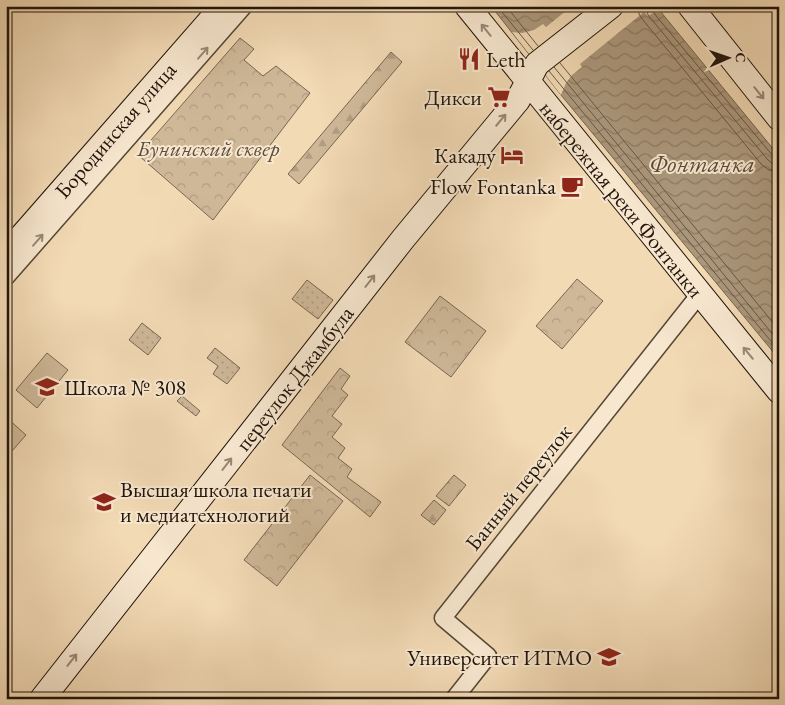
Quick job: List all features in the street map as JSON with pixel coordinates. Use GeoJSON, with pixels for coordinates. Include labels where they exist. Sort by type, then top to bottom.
{"type":"FeatureCollection","features":[{"type":"Feature","properties":{"kind":"street","name":"Бородинская улица"},"geometry":{"type":"LineString","coordinates":[[6,254],[224,6]]}},
{"type":"Feature","properties":{"kind":"street","name":"Бородинская улица"},"geometry":{"type":"LineString","coordinates":[[6,277],[244,6]]}},
{"type":"Feature","properties":{"kind":"street","name":"набережная реки Фонтанки"},"geometry":{"type":"LineString","coordinates":[[467,6],[532,72],[700,294],[779,391]]}},
{"type":"Feature","properties":{"kind":"street"},"geometry":{"type":"LineString","coordinates":[[532,72],[611,6]]}},
{"type":"Feature","properties":{"kind":"street"},"geometry":{"type":"LineString","coordinates":[[690,6],[779,118]]}},
{"type":"Feature","properties":{"kind":"street","name":"переулок Джамбула"},"geometry":{"type":"LineString","coordinates":[[42,699],[403,238],[518,100],[532,72]]}},
{"type":"Feature","properties":{"kind":"street","name":"Банный переулок"},"geometry":{"type":"LineString","coordinates":[[454,699],[488,656],[443,618],[700,294]]}},
{"type":"Feature","properties":{"kind":"green space","name":"Бунинский сквер"},"geometry":{"type":"Polygon","coordinates":[[[240,38],[254,49],[244,60],[263,76],[276,66],[310,93],[213,220],[138,155],[240,38]]]}},
{"type":"Feature","properties":{"kind":"green space"},"geometry":{"type":"Polygon","coordinates":[[[391,52],[402,62],[299,184],[288,174],[391,52]]]}},
{"type":"Feature","properties":{"kind":"green space"},"geometry":{"type":"Polygon","coordinates":[[[577,279],[603,301],[562,349],[536,326],[577,279]]]}},
{"type":"Feature","properties":{"kind":"green space"},"geometry":{"type":"Polygon","coordinates":[[[307,280],[333,300],[318,319],[292,299],[307,280]]]}},
{"type":"Feature","properties":{"kind":"green space"},"geometry":{"type":"Polygon","coordinates":[[[440,296],[486,331],[451,377],[405,342],[440,296]]]}},
{"type":"Feature","properties":{"kind":"green space"},"geometry":{"type":"Polygon","coordinates":[[[142,323],[161,338],[148,355],[129,340],[142,323]]]}},
{"type":"Feature","properties":{"kind":"green space"},"geometry":{"type":"Polygon","coordinates":[[[215,348],[240,368],[227,384],[213,374],[218,366],[207,358],[215,348]]]}},
{"type":"Feature","properties":{"kind":"green space"},"geometry":{"type":"Polygon","coordinates":[[[47,353],[68,370],[37,408],[16,390],[47,353]]]}},
{"type":"Feature","properties":{"kind":"green space"},"geometry":{"type":"Polygon","coordinates":[[[340,368],[350,376],[341,389],[348,395],[332,416],[342,424],[332,437],[345,448],[338,458],[352,469],[347,477],[381,502],[370,517],[282,445],[340,368]]]}},
{"type":"Feature","properties":{"kind":"green space"},"geometry":{"type":"Polygon","coordinates":[[[182,396],[200,411],[196,416],[177,401],[182,396]]]}},
{"type":"Feature","properties":{"kind":"green space"},"geometry":{"type":"Polygon","coordinates":[[[6,417],[26,435],[6,458],[6,417]]]}},
{"type":"Feature","properties":{"kind":"green space"},"geometry":{"type":"Polygon","coordinates":[[[310,475],[343,501],[277,586],[244,560],[310,475]]]}},
{"type":"Feature","properties":{"kind":"green space"},"geometry":{"type":"Polygon","coordinates":[[[454,475],[466,485],[449,506],[436,496],[454,475]]]}},
{"type":"Feature","properties":{"kind":"green space"},"geometry":{"type":"Polygon","coordinates":[[[434,500],[446,510],[434,525],[421,515],[434,500]]]}},
{"type":"Feature","properties":{"kind":"water","name":"Фонтанка"},"geometry":{"type":"Polygon","coordinates":[[[491,6],[656,6],[779,156],[779,359],[561,95],[491,6]]]}},
{"type":"Feature","properties":{"kind":"pier"},"geometry":{"type":"Polygon","coordinates":[[[572,6],[656,6],[661,13],[653,13],[648,16],[644,12],[580,64],[582,67],[566,83],[561,95],[512,32],[522,33],[534,30],[543,24],[546,27],[572,6]]]}},
{"type":"Feature","properties":{"kind":"place","name":"Leth"},"geometry":{"type":"Point","coordinates":[469,59]}},
{"type":"Feature","properties":{"kind":"place","name":"Дикси"},"geometry":{"type":"Point","coordinates":[499,97]}},
{"type":"Feature","properties":{"kind":"place","name":"Какаду"},"geometry":{"type":"Point","coordinates":[512,155]}},
{"type":"Feature","properties":{"kind":"place","name":"Flow Fontanka"},"geometry":{"type":"Point","coordinates":[572,186]}},
{"type":"Feature","properties":{"kind":"place","name":"Школа № 308"},"geometry":{"type":"Point","coordinates":[47,387]}},
{"type":"Feature","properties":{"kind":"place","name":"Высшая школа печати и медиатехнологий"},"geometry":{"type":"Point","coordinates":[104,502]}},
{"type":"Feature","properties":{"kind":"place","name":"Университет ИТМО"},"geometry":{"type":"Point","coordinates":[609,657]}}]}
